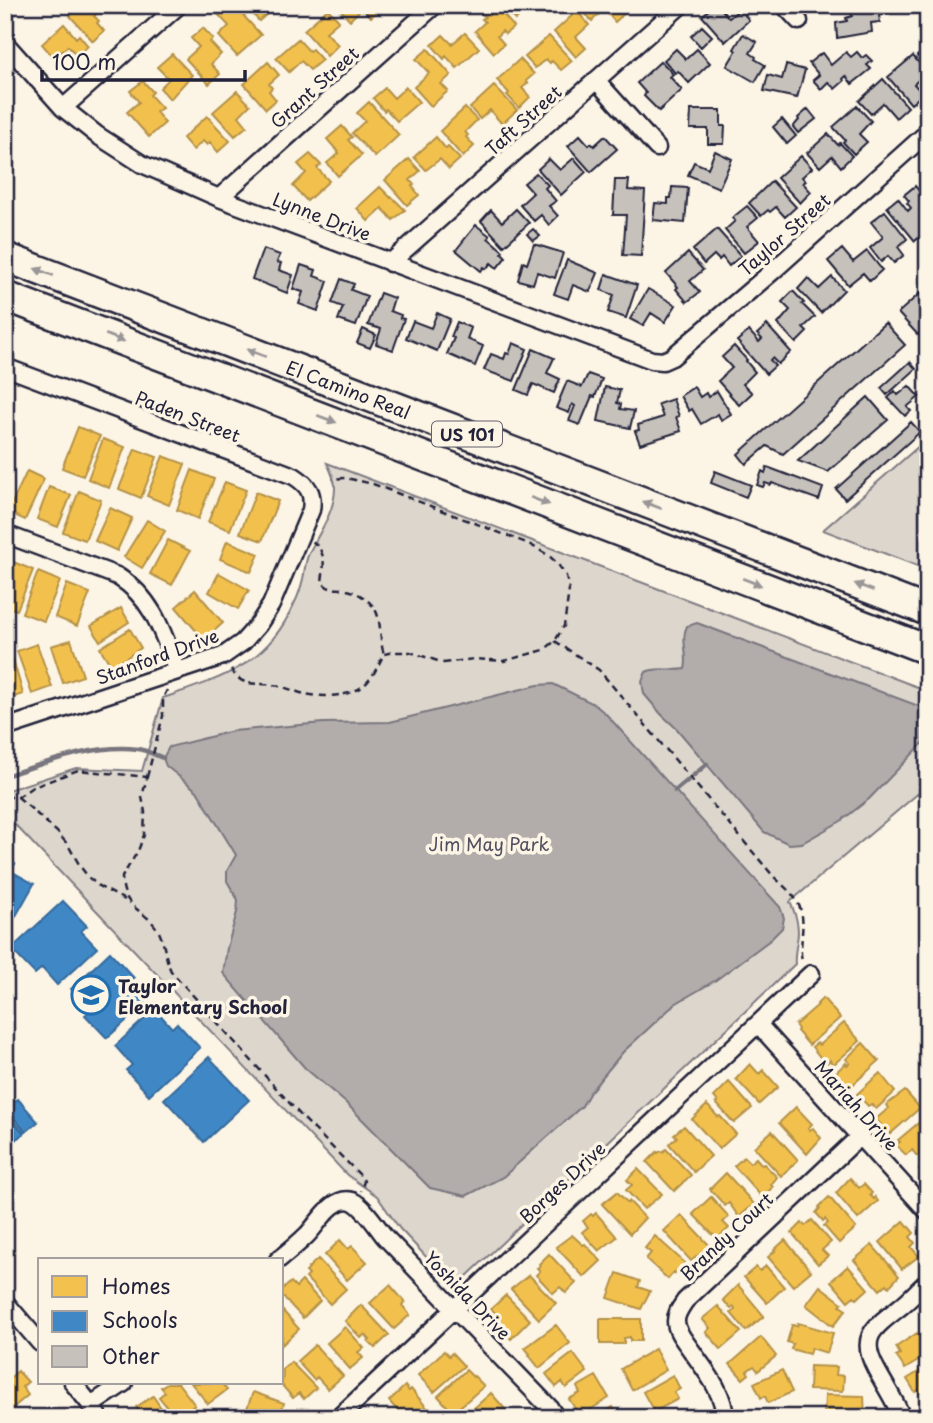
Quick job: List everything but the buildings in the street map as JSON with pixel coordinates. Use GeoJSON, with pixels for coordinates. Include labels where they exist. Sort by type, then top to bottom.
{"type":"FeatureCollection","features":[{"type":"Feature","properties":{"kind":"highway","name":"El Camino Real"},"geometry":{"type":"LineString","coordinates":[[5,257],[928,611]]}},
{"type":"Feature","properties":{"kind":"highway","name":"El Camino Real"},"geometry":{"type":"LineString","coordinates":[[5,296],[928,650]]}},
{"type":"Feature","properties":{"kind":"street"},"geometry":{"type":"LineString","coordinates":[[63,108],[179,5]]}},
{"type":"Feature","properties":{"kind":"street","name":"Grant Street"},"geometry":{"type":"LineString","coordinates":[[219,198],[435,5]]}},
{"type":"Feature","properties":{"kind":"street","name":"Taft Street"},"geometry":{"type":"LineString","coordinates":[[390,263],[681,5]]}},
{"type":"Feature","properties":{"kind":"street"},"geometry":{"type":"LineString","coordinates":[[784,5],[799,21]]}},
{"type":"Feature","properties":{"kind":"street","name":"Lynne Drive"},"geometry":{"type":"LineString","coordinates":[[5,43],[63,108],[97,135],[142,164],[219,198],[390,263],[652,360],[663,361]]}},
{"type":"Feature","properties":{"kind":"street"},"geometry":{"type":"LineString","coordinates":[[596,80],[657,148]]}},
{"type":"Feature","properties":{"kind":"street","name":"Taylor Street"},"geometry":{"type":"LineString","coordinates":[[663,361],[672,357],[772,271],[928,132]]}},
{"type":"Feature","properties":{"kind":"street","name":"Paden Street"},"geometry":{"type":"LineString","coordinates":[[5,367],[294,476],[310,490],[313,501],[301,534]]}},
{"type":"Feature","properties":{"kind":"street"},"geometry":{"type":"LineString","coordinates":[[5,534],[117,576],[129,584],[138,592],[155,617],[177,671]]}},
{"type":"Feature","properties":{"kind":"street","name":"Stanford Drive"},"geometry":{"type":"LineString","coordinates":[[5,728],[223,656],[243,642],[271,606],[301,534]]}},
{"type":"Feature","properties":{"kind":"street","name":"Borges Drive"},"geometry":{"type":"LineString","coordinates":[[338,1418],[811,974]]}},
{"type":"Feature","properties":{"kind":"street","name":"Mariah Drive"},"geometry":{"type":"LineString","coordinates":[[758,1024],[928,1212]]}},
{"type":"Feature","properties":{"kind":"street","name":"Brandy Court"},"geometry":{"type":"LineString","coordinates":[[725,1418],[724,1406],[712,1380],[679,1332],[676,1321],[678,1312],[685,1301],[859,1137]]}},
{"type":"Feature","properties":{"kind":"street"},"geometry":{"type":"LineString","coordinates":[[280,1258],[306,1236],[330,1208],[341,1200],[352,1201]]}},
{"type":"Feature","properties":{"kind":"street","name":"Yoshida Drive"},"geometry":{"type":"LineString","coordinates":[[352,1201],[556,1418]]}},
{"type":"Feature","properties":{"kind":"street"},"geometry":{"type":"LineString","coordinates":[[902,1418],[869,1354],[869,1339],[873,1329],[928,1281]]}},
{"type":"Feature","properties":{"kind":"street"},"geometry":{"type":"LineString","coordinates":[[5,1302],[38,1341]]}},
{"type":"Feature","properties":{"kind":"street"},"geometry":{"type":"LineString","coordinates":[[74,1384],[95,1411],[123,1384]]}},
{"type":"Feature","properties":{"kind":"path"},"geometry":{"type":"LineString","coordinates":[[332,479],[346,478],[373,484],[529,544],[557,562],[566,576],[569,590],[564,626],[555,641],[544,650],[504,661],[474,659],[444,663],[410,652],[384,654]]}},
{"type":"Feature","properties":{"kind":"path"},"geometry":{"type":"LineString","coordinates":[[223,656],[234,676],[246,683],[279,686],[315,696],[354,692],[371,678],[384,654],[377,614],[373,606],[361,596],[346,589],[332,590],[324,586],[321,551],[317,544],[301,534]]}},
{"type":"Feature","properties":{"kind":"path"},"geometry":{"type":"LineString","coordinates":[[555,641],[599,670],[774,877],[793,894],[800,905],[803,920],[800,955],[811,974]]}},
{"type":"Feature","properties":{"kind":"path"},"geometry":{"type":"LineString","coordinates":[[127,901],[122,877],[138,851],[144,835],[145,813],[142,797],[163,716],[163,698],[177,671]]}},
{"type":"Feature","properties":{"kind":"path"},"geometry":{"type":"LineString","coordinates":[[5,797],[18,797],[31,788],[78,770],[147,775]]}},
{"type":"Feature","properties":{"kind":"path"},"geometry":{"type":"LineString","coordinates":[[18,797],[57,832],[89,878],[127,901],[151,922],[159,933],[171,971],[303,1118],[362,1177],[362,1190],[352,1201]]}},
{"type":"Feature","properties":{"kind":"green space"},"geometry":{"type":"Polygon","coordinates":[[[928,438],[928,570],[823,530],[928,438]]]}},
{"type":"Feature","properties":{"kind":"green space","name":"Jim May Park"},"geometry":{"type":"Polygon","coordinates":[[[327,463],[928,691],[928,785],[790,902],[798,926],[795,964],[464,1279],[447,1279],[400,1229],[377,1196],[347,1175],[5,814],[5,791],[76,768],[142,771],[163,698],[223,676],[256,656],[270,642],[283,625],[297,598],[308,556],[332,505],[335,485],[327,463]]]}},
{"type":"Feature","properties":{"kind":"shaded area"},"geometry":{"type":"Polygon","coordinates":[[[697,623],[924,708],[928,716],[928,738],[869,799],[841,821],[802,843],[789,844],[764,832],[644,694],[642,681],[646,672],[655,669],[685,669],[685,631],[687,626],[697,623]]]}},
{"type":"Feature","properties":{"kind":"shaded area"},"geometry":{"type":"Polygon","coordinates":[[[553,684],[594,704],[606,714],[780,907],[784,918],[782,928],[770,940],[716,980],[675,1004],[623,1052],[582,1106],[503,1177],[466,1196],[430,1188],[346,1103],[305,1068],[223,973],[237,912],[238,900],[227,881],[227,871],[236,855],[197,791],[166,766],[163,758],[169,747],[233,731],[323,723],[390,722],[538,685],[553,684]]]}},
{"type":"Feature","properties":{"kind":"waterway"},"geometry":{"type":"LineString","coordinates":[[5,776],[71,755],[105,749],[138,749],[163,758]]}},
{"type":"Feature","properties":{"kind":"waterway"},"geometry":{"type":"LineString","coordinates":[[675,791],[707,764]]}},
{"type":"Feature","properties":{"kind":"place","name":"Taylor Elementary School"},"geometry":{"type":"Point","coordinates":[91,995]}}]}
